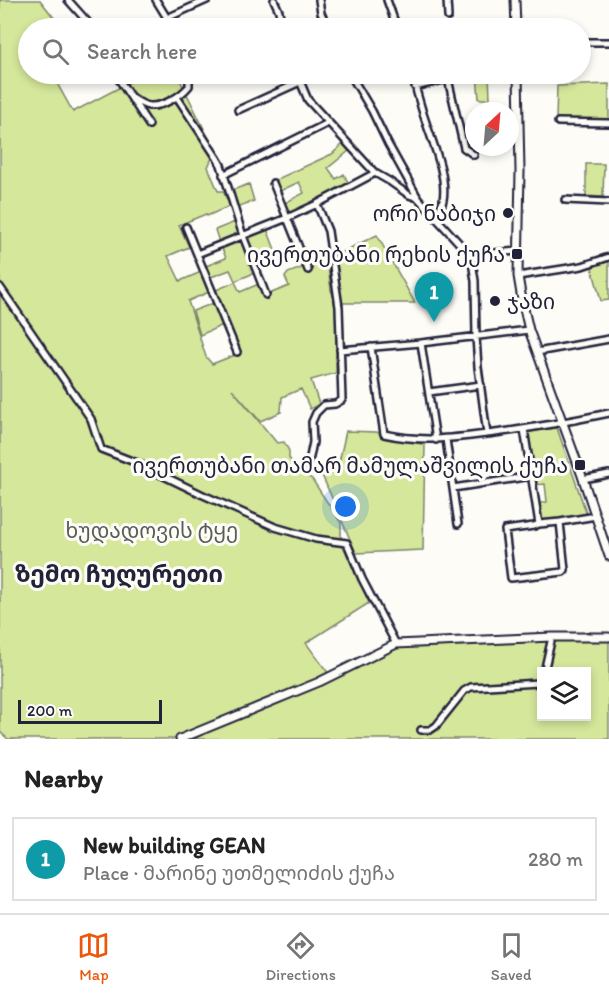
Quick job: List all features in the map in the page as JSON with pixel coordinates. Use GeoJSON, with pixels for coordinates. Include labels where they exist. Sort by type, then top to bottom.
{"type":"FeatureCollection","features":[{"type":"Feature","properties":{"kind":"main road"},"geometry":{"type":"LineString","coordinates":[[515,0],[516,18]]}},
{"type":"Feature","properties":{"kind":"main road"},"geometry":{"type":"LineString","coordinates":[[518,84],[520,180],[518,276],[529,330],[607,543],[609,556]]}},
{"type":"Feature","properties":{"kind":"main road"},"geometry":{"type":"LineString","coordinates":[[180,739],[319,682],[396,644],[552,637],[609,637]]}},
{"type":"Feature","properties":{"kind":"street"},"geometry":{"type":"LineString","coordinates":[[68,0],[84,18]]}},
{"type":"Feature","properties":{"kind":"street"},"geometry":{"type":"LineString","coordinates":[[156,0],[167,18],[207,0]]}},
{"type":"Feature","properties":{"kind":"street"},"geometry":{"type":"LineString","coordinates":[[274,0],[280,18]]}},
{"type":"Feature","properties":{"kind":"street"},"geometry":{"type":"LineString","coordinates":[[319,0],[323,18]]}},
{"type":"Feature","properties":{"kind":"street"},"geometry":{"type":"LineString","coordinates":[[387,0],[393,18]]}},
{"type":"Feature","properties":{"kind":"street"},"geometry":{"type":"LineString","coordinates":[[447,0],[448,16]]}},
{"type":"Feature","properties":{"kind":"street"},"geometry":{"type":"LineString","coordinates":[[591,42],[609,42]]}},
{"type":"Feature","properties":{"kind":"street"},"geometry":{"type":"LineString","coordinates":[[122,84],[149,125]]}},
{"type":"Feature","properties":{"kind":"street"},"geometry":{"type":"LineString","coordinates":[[131,97],[142,104],[152,106],[163,104],[177,97],[189,84]]}},
{"type":"Feature","properties":{"kind":"street"},"geometry":{"type":"LineString","coordinates":[[238,110],[296,84]]}},
{"type":"Feature","properties":{"kind":"street"},"geometry":{"type":"LineString","coordinates":[[301,84],[308,100],[375,173],[409,195],[418,198]]}},
{"type":"Feature","properties":{"kind":"street"},"geometry":{"type":"LineString","coordinates":[[357,84],[418,198],[471,255],[475,288],[476,337],[487,434]]}},
{"type":"Feature","properties":{"kind":"street"},"geometry":{"type":"LineString","coordinates":[[415,84],[444,183],[443,200],[435,217]]}},
{"type":"Feature","properties":{"kind":"street"},"geometry":{"type":"LineString","coordinates":[[416,87],[428,84]]}},
{"type":"Feature","properties":{"kind":"street"},"geometry":{"type":"LineString","coordinates":[[449,84],[465,149]]}},
{"type":"Feature","properties":{"kind":"street"},"geometry":{"type":"LineString","coordinates":[[177,97],[217,158],[266,295]]}},
{"type":"Feature","properties":{"kind":"street"},"geometry":{"type":"LineString","coordinates":[[558,122],[609,123]]}},
{"type":"Feature","properties":{"kind":"street"},"geometry":{"type":"LineString","coordinates":[[223,175],[328,123]]}},
{"type":"Feature","properties":{"kind":"street"},"geometry":{"type":"LineString","coordinates":[[197,254],[287,218],[375,173]]}},
{"type":"Feature","properties":{"kind":"street"},"geometry":{"type":"LineString","coordinates":[[273,183],[308,270]]}},
{"type":"Feature","properties":{"kind":"street"},"geometry":{"type":"LineString","coordinates":[[565,201],[609,202]]}},
{"type":"Feature","properties":{"kind":"street"},"geometry":{"type":"LineString","coordinates":[[306,465],[313,442],[312,422],[316,413],[324,405],[334,404],[342,399],[339,307],[328,231],[317,204]]}},
{"type":"Feature","properties":{"kind":"street"},"geometry":{"type":"LineString","coordinates":[[186,227],[237,352]]}},
{"type":"Feature","properties":{"kind":"street"},"geometry":{"type":"LineString","coordinates":[[471,255],[518,251]]}},
{"type":"Feature","properties":{"kind":"street"},"geometry":{"type":"LineString","coordinates":[[518,276],[582,266],[609,257]]}},
{"type":"Feature","properties":{"kind":"street"},"geometry":{"type":"LineString","coordinates":[[0,287],[92,419],[101,449],[137,463],[275,527],[316,539],[346,543],[396,644]]}},
{"type":"Feature","properties":{"kind":"street"},"geometry":{"type":"LineString","coordinates":[[340,350],[529,330]]}},
{"type":"Feature","properties":{"kind":"street"},"geometry":{"type":"LineString","coordinates":[[537,352],[609,339]]}},
{"type":"Feature","properties":{"kind":"street"},"geometry":{"type":"LineString","coordinates":[[422,343],[436,440]]}},
{"type":"Feature","properties":{"kind":"street"},"geometry":{"type":"LineString","coordinates":[[371,347],[384,434],[408,439],[436,440],[524,429],[609,413]]}},
{"type":"Feature","properties":{"kind":"street"},"geometry":{"type":"LineString","coordinates":[[429,392],[481,385]]}},
{"type":"Feature","properties":{"kind":"street"},"geometry":{"type":"LineString","coordinates":[[524,429],[539,524]]}},
{"type":"Feature","properties":{"kind":"street"},"geometry":{"type":"LineString","coordinates":[[446,439],[458,524]]}},
{"type":"Feature","properties":{"kind":"street"},"geometry":{"type":"LineString","coordinates":[[583,479],[609,474]]}},
{"type":"Feature","properties":{"kind":"street"},"geometry":{"type":"LineString","coordinates":[[453,488],[532,476]]}},
{"type":"Feature","properties":{"kind":"street"},"geometry":{"type":"LineString","coordinates":[[560,522],[565,570],[563,573],[510,578],[505,530],[596,516]]}},
{"type":"Feature","properties":{"kind":"street"},"geometry":{"type":"LineString","coordinates":[[545,667],[552,637]]}},
{"type":"Feature","properties":{"kind":"street"},"geometry":{"type":"LineString","coordinates":[[421,730],[430,730],[436,726],[464,691],[471,687],[537,684]]}},
{"type":"Feature","properties":{"kind":"green space","name":"ხუდადოვის ტყე"},"geometry":{"type":"Polygon","coordinates":[[[0,0],[40,0],[54,18],[18,18],[18,84],[60,84],[58,85],[73,112],[126,84],[182,84],[215,151],[208,167],[218,191],[223,191],[230,206],[179,225],[189,247],[168,256],[180,281],[201,272],[209,292],[188,301],[206,357],[212,364],[235,355],[223,325],[200,335],[193,311],[214,303],[216,290],[235,282],[240,292],[259,284],[269,294],[289,286],[285,277],[288,273],[327,258],[331,290],[338,308],[339,331],[336,344],[336,373],[311,380],[319,404],[310,409],[301,389],[282,397],[281,412],[260,421],[232,389],[277,443],[284,442],[289,451],[289,458],[298,471],[312,479],[341,523],[341,541],[369,603],[306,643],[329,674],[174,739],[8,739],[0,732],[0,0]]]}},
{"type":"Feature","properties":{"kind":"green space"},"geometry":{"type":"Polygon","coordinates":[[[478,84],[489,84],[490,99],[479,99],[478,84]]]}},
{"type":"Feature","properties":{"kind":"green space"},"geometry":{"type":"Polygon","coordinates":[[[609,84],[609,119],[556,119],[557,86],[609,84]]]}},
{"type":"Feature","properties":{"kind":"green space"},"geometry":{"type":"Polygon","coordinates":[[[343,144],[349,151],[328,168],[336,179],[344,174],[349,185],[285,215],[281,205],[304,193],[299,182],[280,191],[275,180],[332,154],[343,144]]]}},
{"type":"Feature","properties":{"kind":"green space"},"geometry":{"type":"Polygon","coordinates":[[[586,164],[604,164],[603,197],[586,196],[586,164]]]}},
{"type":"Feature","properties":{"kind":"green space"},"geometry":{"type":"Polygon","coordinates":[[[249,184],[254,201],[236,207],[230,191],[249,184]]]}},
{"type":"Feature","properties":{"kind":"green space"},"geometry":{"type":"Polygon","coordinates":[[[235,222],[239,233],[219,242],[215,230],[235,222]]]}},
{"type":"Feature","properties":{"kind":"green space"},"geometry":{"type":"Polygon","coordinates":[[[267,229],[276,252],[255,260],[245,236],[267,229]]]}},
{"type":"Feature","properties":{"kind":"green space"},"geometry":{"type":"Polygon","coordinates":[[[377,235],[415,303],[342,303],[336,255],[377,235]]]}},
{"type":"Feature","properties":{"kind":"green space"},"geometry":{"type":"Polygon","coordinates":[[[240,239],[254,273],[235,281],[230,270],[211,277],[206,266],[226,258],[221,246],[240,239]]]}},
{"type":"Feature","properties":{"kind":"green space"},"geometry":{"type":"Polygon","coordinates":[[[609,261],[609,300],[601,301],[591,264],[609,261]]]}},
{"type":"Feature","properties":{"kind":"green space"},"geometry":{"type":"Polygon","coordinates":[[[557,428],[587,515],[541,522],[537,504],[547,502],[545,484],[535,485],[528,432],[557,428]]]}},
{"type":"Feature","properties":{"kind":"green space"},"geometry":{"type":"Polygon","coordinates":[[[346,431],[376,432],[425,445],[423,550],[356,553],[318,466],[338,467],[346,431]]]}},
{"type":"Feature","properties":{"kind":"green space"},"geometry":{"type":"Polygon","coordinates":[[[609,634],[609,739],[193,739],[401,642],[609,634]]]}},
{"type":"Feature","properties":{"kind":"place","name":"ორი ნაბიჯი"},"geometry":{"type":"Point","coordinates":[508,213]}},
{"type":"Feature","properties":{"kind":"place","name":"ივერთუბანი რეხის ქუჩა"},"geometry":{"type":"Point","coordinates":[517,254]}},
{"type":"Feature","properties":{"kind":"place","name":"ჯაზი"},"geometry":{"type":"Point","coordinates":[495,301]}},
{"type":"Feature","properties":{"kind":"place","name":"New building GEAN"},"geometry":{"type":"Point","coordinates":[434,322]}},
{"type":"Feature","properties":{"kind":"place","name":"ივერთუბანი თამარ მამულაშვილის ქუჩა"},"geometry":{"type":"Point","coordinates":[580,465]}},
{"type":"Feature","properties":{"kind":"district","name":"ზემო ჩუღურეთი"},"geometry":{"type":"Point","coordinates":[119,573]}}]}
